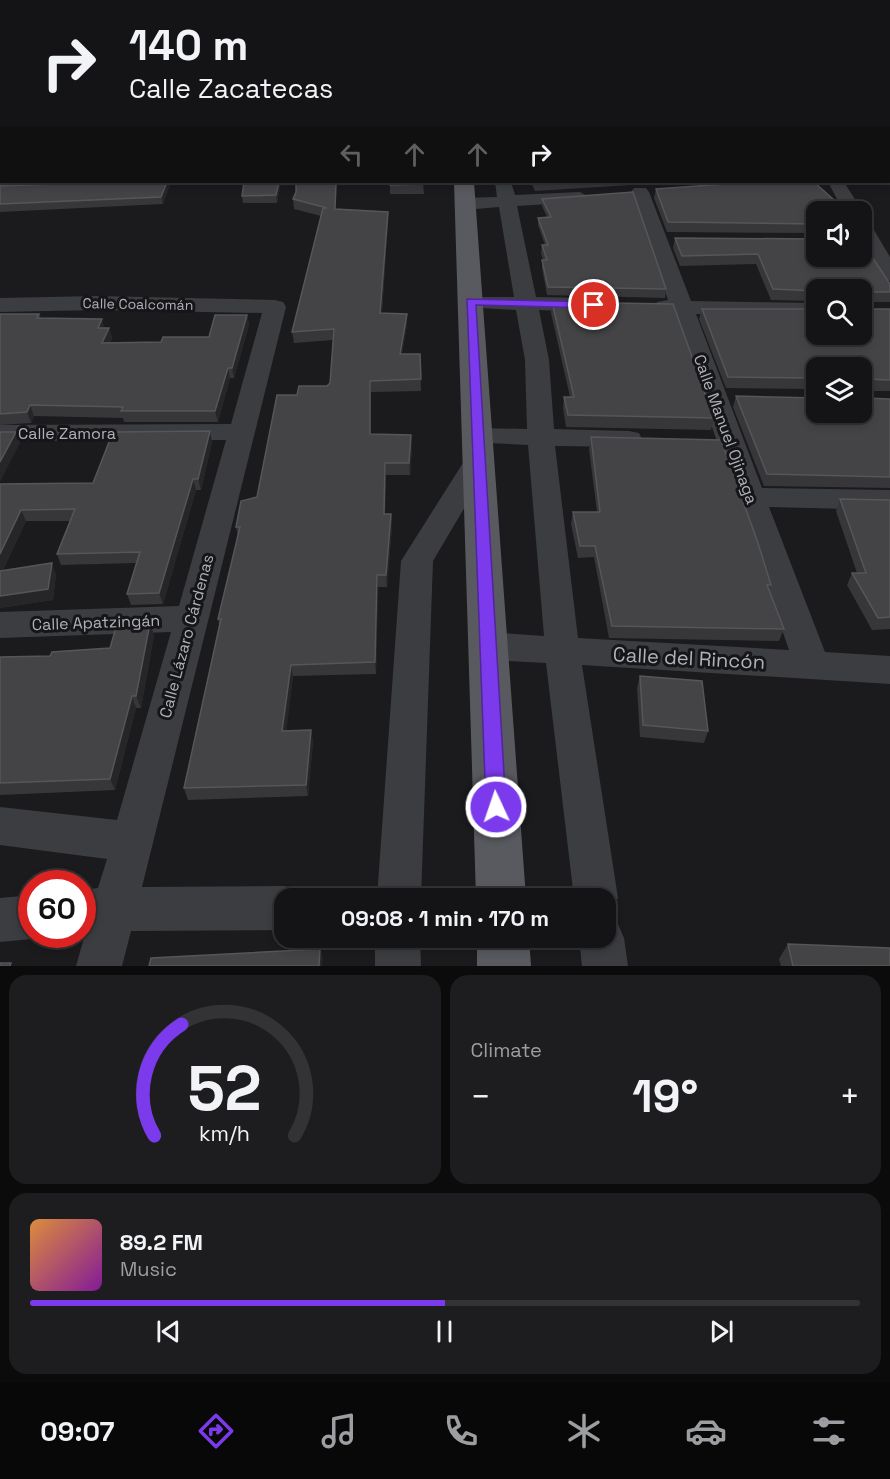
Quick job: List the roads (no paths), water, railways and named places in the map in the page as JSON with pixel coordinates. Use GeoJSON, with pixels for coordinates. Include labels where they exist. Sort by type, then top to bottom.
{"type":"FeatureCollection","features":[{"type":"Feature","properties":{"kind":"main road"},"geometry":{"type":"LineString","coordinates":[[464,193],[500,888]]}},
{"type":"Feature","properties":{"kind":"main road"},"geometry":{"type":"LineString","coordinates":[[503,948],[504,966]]}},
{"type":"Feature","properties":{"kind":"street"},"geometry":{"type":"LineString","coordinates":[[1,184],[56,183]]}},
{"type":"Feature","properties":{"kind":"street"},"geometry":{"type":"LineString","coordinates":[[503,183],[505,203],[537,360],[541,438],[562,650],[595,888]]}},
{"type":"Feature","properties":{"kind":"street"},"geometry":{"type":"LineString","coordinates":[[837,183],[847,201]]}},
{"type":"Feature","properties":{"kind":"street","name":"Calle Manuel Ojinaga"},"geometry":{"type":"LineString","coordinates":[[640,192],[669,240],[683,308],[726,397],[718,441],[751,497],[812,665]]}},
{"type":"Feature","properties":{"kind":"street"},"geometry":{"type":"LineString","coordinates":[[464,193],[505,203],[595,196]]}},
{"type":"Feature","properties":{"kind":"street"},"geometry":{"type":"LineString","coordinates":[[872,248],[890,275]]}},
{"type":"Feature","properties":{"kind":"street"},"geometry":{"type":"LineString","coordinates":[[470,302],[605,305]]}},
{"type":"Feature","properties":{"kind":"street","name":"Calle Coalcomán"},"geometry":{"type":"LineString","coordinates":[[0,305],[98,303],[275,307]]}},
{"type":"Feature","properties":{"kind":"street"},"geometry":{"type":"LineString","coordinates":[[639,306],[806,310]]}},
{"type":"Feature","properties":{"kind":"street","name":"Calle Lázaro Cárdenas"},"geometry":{"type":"LineString","coordinates":[[99,966],[98,910],[132,842],[275,307]]}},
{"type":"Feature","properties":{"kind":"street","name":"Calle Zamora"},"geometry":{"type":"LineString","coordinates":[[0,433],[241,432]]}},
{"type":"Feature","properties":{"kind":"street"},"geometry":{"type":"LineString","coordinates":[[400,888],[417,561],[478,449],[541,438],[659,440]]}},
{"type":"Feature","properties":{"kind":"street"},"geometry":{"type":"LineString","coordinates":[[751,497],[890,500]]}},
{"type":"Feature","properties":{"kind":"street","name":"Calle Apatzingán"},"geometry":{"type":"LineString","coordinates":[[0,626],[191,618]]}},
{"type":"Feature","properties":{"kind":"street","name":"Calle del Rincón"},"geometry":{"type":"LineString","coordinates":[[488,646],[890,670]]}},
{"type":"Feature","properties":{"kind":"street"},"geometry":{"type":"LineString","coordinates":[[0,826],[132,842]]}},
{"type":"Feature","properties":{"kind":"street"},"geometry":{"type":"LineString","coordinates":[[98,910],[274,908]]}},
{"type":"Feature","properties":{"kind":"street"},"geometry":{"type":"LineString","coordinates":[[0,920],[18,918]]}},
{"type":"Feature","properties":{"kind":"street"},"geometry":{"type":"LineString","coordinates":[[398,948],[398,966]]}},
{"type":"Feature","properties":{"kind":"street"},"geometry":{"type":"LineString","coordinates":[[602,948],[605,966]]}}]}
